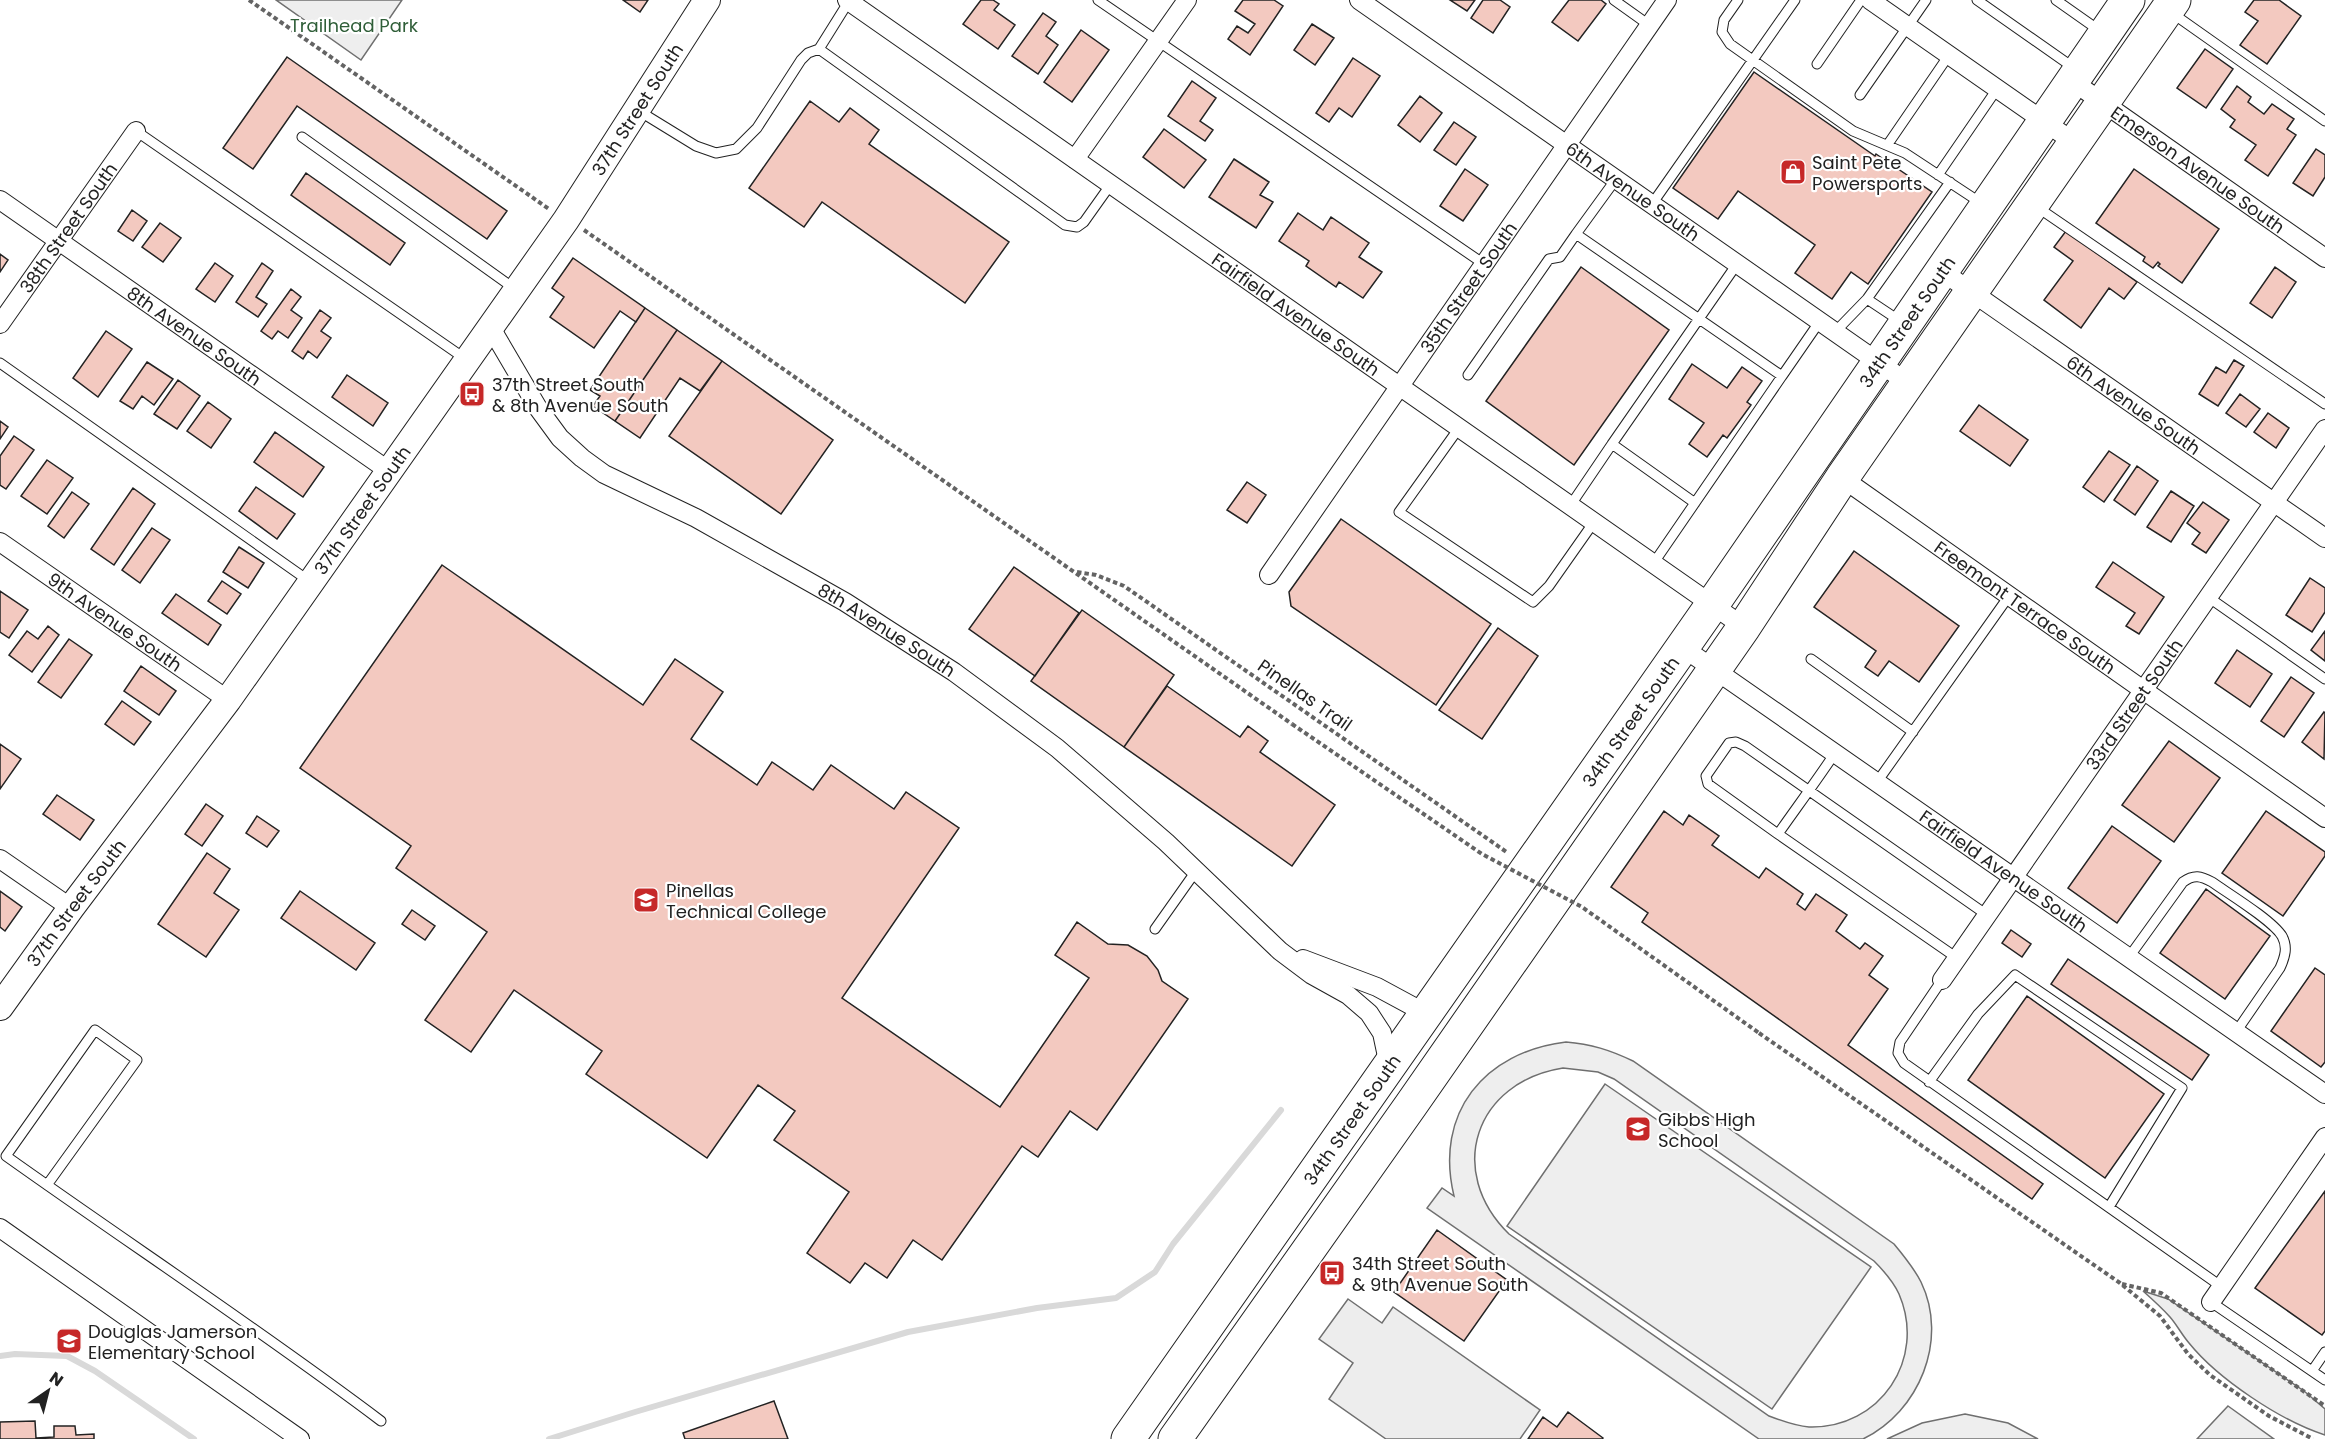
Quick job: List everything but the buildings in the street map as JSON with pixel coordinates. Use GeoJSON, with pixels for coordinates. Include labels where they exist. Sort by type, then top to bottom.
{"type":"FeatureCollection","features":[{"type":"Feature","properties":{"kind":"highway","name":"34th Street South"},"geometry":{"type":"LineString","coordinates":[[1128,1439],[1712,605],[1940,270],[2128,0]]}},
{"type":"Feature","properties":{"kind":"highway","name":"34th Street South"},"geometry":{"type":"LineString","coordinates":[[1175,1439],[1744,627],[1842,478],[2171,5]]}},
{"type":"Feature","properties":{"kind":"highway"},"geometry":{"type":"LineString","coordinates":[[1411,1105],[1427,1014]]}},
{"type":"Feature","properties":{"kind":"street","name":"37th Street South"},"geometry":{"type":"LineString","coordinates":[[0,1007],[70,908],[228,700],[468,360],[566,220],[707,0]]}},
{"type":"Feature","properties":{"kind":"street"},"geometry":{"type":"LineString","coordinates":[[1075,159],[1187,0]]}},
{"type":"Feature","properties":{"kind":"street","name":"6th Avenue South"},"geometry":{"type":"LineString","coordinates":[[1359,0],[1908,383]]}},
{"type":"Feature","properties":{"kind":"street","name":"35th Street South"},"geometry":{"type":"LineString","coordinates":[[1269,575],[1666,0]]}},
{"type":"Feature","properties":{"kind":"street"},"geometry":{"type":"LineString","coordinates":[[1870,0],[2075,143]]}},
{"type":"Feature","properties":{"kind":"street","name":"Fairfield Avenue South"},"geometry":{"type":"LineString","coordinates":[[848,1],[1744,627]]}},
{"type":"Feature","properties":{"kind":"street","name":"Emerson Avenue South"},"geometry":{"type":"LineString","coordinates":[[2075,76],[2103,102],[2325,258]]}},
{"type":"Feature","properties":{"kind":"street","name":"38th Street South"},"geometry":{"type":"LineString","coordinates":[[0,324],[136,131]]}},
{"type":"Feature","properties":{"kind":"street","name":"8th Avenue South"},"geometry":{"type":"LineString","coordinates":[[0,200],[389,471]]}},
{"type":"Feature","properties":{"kind":"street","name":"6th Avenue South"},"geometry":{"type":"LineString","coordinates":[[1940,270],[2325,538]]}},
{"type":"Feature","properties":{"kind":"street","name":"8th Avenue South"},"geometry":{"type":"LineString","coordinates":[[490,328],[538,408],[560,438],[582,458],[604,474],[696,518],[845,602],[954,672],[1057,748],[1196,871],[1280,951],[1312,975],[1348,995],[1369,1013],[1382,1033],[1389,1067]]}},
{"type":"Feature","properties":{"kind":"street","name":"33rd Street South"},"geometry":{"type":"LineString","coordinates":[[1942,980],[2325,429]]}},
{"type":"Feature","properties":{"kind":"street","name":"Freemont Terrace South"},"geometry":{"type":"LineString","coordinates":[[1842,478],[2325,818]]}},
{"type":"Feature","properties":{"kind":"street","name":"9th Avenue South"},"geometry":{"type":"LineString","coordinates":[[0,542],[228,700]]}},
{"type":"Feature","properties":{"kind":"street","name":"Fairfield Avenue South"},"geometry":{"type":"LineString","coordinates":[[1682,647],[2325,1094]]}},
{"type":"Feature","properties":{"kind":"street"},"geometry":{"type":"LineString","coordinates":[[0,859],[70,908]]}},
{"type":"Feature","properties":{"kind":"street","name":"8th Avenue South"},"geometry":{"type":"LineString","coordinates":[[1280,951],[1377,987],[1427,1014]]}},
{"type":"Feature","properties":{"kind":"street"},"geometry":{"type":"LineString","coordinates":[[2211,1302],[2325,1137]]}},
{"type":"Feature","properties":{"kind":"street"},"geometry":{"type":"LineString","coordinates":[[0,1228],[300,1439]]}},
{"type":"Feature","properties":{"kind":"lane"},"geometry":{"type":"LineString","coordinates":[[1098,0],[1484,264]]}},
{"type":"Feature","properties":{"kind":"lane"},"geometry":{"type":"LineString","coordinates":[[1614,0],[1649,25]]}},
{"type":"Feature","properties":{"kind":"lane"},"geometry":{"type":"LineString","coordinates":[[1738,0],[1724,20],[1722,32],[1730,44],[1853,131],[1905,153],[1985,206]]}},
{"type":"Feature","properties":{"kind":"lane"},"geometry":{"type":"LineString","coordinates":[[1652,204],[1795,0]]}},
{"type":"Feature","properties":{"kind":"lane"},"geometry":{"type":"LineString","coordinates":[[1817,64],[1861,0]]}},
{"type":"Feature","properties":{"kind":"lane"},"geometry":{"type":"LineString","coordinates":[[1860,95],[1926,0]]}},
{"type":"Feature","properties":{"kind":"lane"},"geometry":{"type":"LineString","coordinates":[[1977,0],[2075,76]]}},
{"type":"Feature","properties":{"kind":"lane"},"geometry":{"type":"LineString","coordinates":[[2056,0],[2104,34]]}},
{"type":"Feature","properties":{"kind":"lane"},"geometry":{"type":"LineString","coordinates":[[637,110],[696,147],[716,153],[736,149],[757,128],[801,60],[808,52],[819,49],[848,1]]}},
{"type":"Feature","properties":{"kind":"lane"},"geometry":{"type":"LineString","coordinates":[[2171,5],[2325,121]]}},
{"type":"Feature","properties":{"kind":"lane"},"geometry":{"type":"LineString","coordinates":[[819,49],[1065,225],[1077,227],[1084,222],[1111,184]]}},
{"type":"Feature","properties":{"kind":"lane"},"geometry":{"type":"LineString","coordinates":[[1888,144],[1949,55]]}},
{"type":"Feature","properties":{"kind":"lane"},"geometry":{"type":"LineString","coordinates":[[1938,175],[1997,89]]}},
{"type":"Feature","properties":{"kind":"lane"},"geometry":{"type":"LineString","coordinates":[[136,131],[468,360]]}},
{"type":"Feature","properties":{"kind":"lane"},"geometry":{"type":"LineString","coordinates":[[302,137],[517,290]]}},
{"type":"Feature","properties":{"kind":"lane"},"geometry":{"type":"LineString","coordinates":[[1468,375],[1549,259],[1560,257],[1616,179]]}},
{"type":"Feature","properties":{"kind":"lane"},"geometry":{"type":"LineString","coordinates":[[1653,564],[1782,376],[1827,327],[1868,298],[1950,182]]}},
{"type":"Feature","properties":{"kind":"lane"},"geometry":{"type":"LineString","coordinates":[[2033,204],[2325,404]]}},
{"type":"Feature","properties":{"kind":"lane"},"geometry":{"type":"LineString","coordinates":[[1576,234],[1782,376]]}},
{"type":"Feature","properties":{"kind":"lane"},"geometry":{"type":"LineString","coordinates":[[1570,506],[1737,264]]}},
{"type":"Feature","properties":{"kind":"lane"},"geometry":{"type":"LineString","coordinates":[[1868,298],[1904,324]]}},
{"type":"Feature","properties":{"kind":"lane"},"geometry":{"type":"LineString","coordinates":[[0,363],[311,582]]}},
{"type":"Feature","properties":{"kind":"lane"},"geometry":{"type":"LineString","coordinates":[[1459,428],[1399,512],[1533,602],[1549,586],[1594,522]]}},
{"type":"Feature","properties":{"kind":"lane"},"geometry":{"type":"LineString","coordinates":[[1612,444],[1695,503]]}},
{"type":"Feature","properties":{"kind":"lane"},"geometry":{"type":"LineString","coordinates":[[1877,782],[2009,596]]}},
{"type":"Feature","properties":{"kind":"lane"},"geometry":{"type":"LineString","coordinates":[[2208,597],[2325,679]]}},
{"type":"Feature","properties":{"kind":"lane"},"geometry":{"type":"LineString","coordinates":[[1811,659],[1913,732]]}},
{"type":"Feature","properties":{"kind":"lane"},"geometry":{"type":"LineString","coordinates":[[1957,958],[1708,784],[1706,776],[1708,770],[1729,743],[1736,741],[1987,915]]}},
{"type":"Feature","properties":{"kind":"lane"},"geometry":{"type":"LineString","coordinates":[[1778,834],[1835,753]]}},
{"type":"Feature","properties":{"kind":"lane"},"geometry":{"type":"LineString","coordinates":[[1155,929],[1196,871]]}},
{"type":"Feature","properties":{"kind":"lane"},"geometry":{"type":"LineString","coordinates":[[2129,957],[2183,882],[2190,876],[2201,876],[2212,882],[2273,927],[2282,937],[2286,947],[2285,958],[2280,968],[2236,1032]]}},
{"type":"Feature","properties":{"kind":"lane"},"geometry":{"type":"LineString","coordinates":[[1929,1082],[1978,1014],[2015,975],[2182,1088],[2109,1207]]}},
{"type":"Feature","properties":{"kind":"lane"},"geometry":{"type":"LineString","coordinates":[[1942,980],[1900,1042],[1898,1053],[1904,1063],[2222,1287]]}},
{"type":"Feature","properties":{"kind":"lane"},"geometry":{"type":"LineString","coordinates":[[47,1185],[137,1060],[95,1030],[6,1156],[47,1185],[381,1421]]}},
{"type":"Feature","properties":{"kind":"lane"},"geometry":{"type":"LineString","coordinates":[[2211,1302],[2325,1380]]}},
{"type":"Feature","properties":{"kind":"lane"},"geometry":{"type":"LineString","coordinates":[[2312,1371],[2325,1352]]}},
{"type":"Feature","properties":{"kind":"path"},"geometry":{"type":"LineString","coordinates":[[249,0],[554,213]]}},
{"type":"Feature","properties":{"kind":"path"},"geometry":{"type":"LineString","coordinates":[[578,225],[1292,724],[1482,854],[1582,907],[1759,1033],[2120,1283],[2160,1316],[2188,1354],[2210,1375],[2270,1416],[2313,1439]]}},
{"type":"Feature","properties":{"kind":"path","name":"Pinellas Trail"},"geometry":{"type":"LineString","coordinates":[[1074,572],[1096,575],[1124,586],[1514,856]]}},
{"type":"Feature","properties":{"kind":"path"},"geometry":{"type":"LineString","coordinates":[[2120,1283],[2162,1293],[2325,1406]]}},
{"type":"Feature","properties":{"kind":"green space","name":"Trailhead Park"},"geometry":{"type":"Polygon","coordinates":[[[276,0],[402,0],[361,60],[276,0]]]}},
{"type":"Feature","properties":{"kind":"green space"},"geometry":{"type":"Polygon","coordinates":[[[1566,1042],[1584,1044],[1633,1061],[1894,1244],[1921,1282],[1929,1304],[1932,1327],[1930,1350],[1924,1372],[1900,1411],[1883,1427],[1863,1439],[1759,1439],[1427,1208],[1442,1188],[1454,1196],[1450,1166],[1452,1138],[1459,1113],[1472,1092],[1489,1073],[1511,1059],[1537,1048],[1566,1042]],[[1563,1068],[1533,1077],[1508,1091],[1490,1110],[1479,1133],[1475,1157],[1478,1183],[1489,1209],[1509,1234],[1769,1416],[1809,1427],[1834,1425],[1857,1416],[1876,1403],[1891,1386],[1902,1365],[1907,1342],[1906,1318],[1899,1294],[1885,1272],[1874,1261],[1614,1079],[1598,1072],[1563,1068]]]}},
{"type":"Feature","properties":{"kind":"green space"},"geometry":{"type":"Polygon","coordinates":[[[1605,1084],[1871,1267],[1772,1409],[1507,1226],[1605,1084]]]}},
{"type":"Feature","properties":{"kind":"green space"},"geometry":{"type":"Polygon","coordinates":[[[2143,1291],[2168,1299],[2304,1391],[2325,1409],[2325,1435],[2308,1429],[2270,1409],[2216,1371],[2186,1340],[2170,1317],[2143,1291]]]}},
{"type":"Feature","properties":{"kind":"green space"},"geometry":{"type":"Polygon","coordinates":[[[2228,1406],[2274,1439],[2197,1439],[2228,1406]]]}},
{"type":"Feature","properties":{"kind":"green space"},"geometry":{"type":"Polygon","coordinates":[[[1965,1414],[2008,1423],[2038,1439],[1887,1439],[1922,1423],[1965,1414]]]}},
{"type":"Feature","properties":{"kind":"shaded area"},"geometry":{"type":"Polygon","coordinates":[[[1348,1299],[1382,1323],[1393,1307],[1540,1410],[1520,1439],[1386,1439],[1329,1399],[1353,1363],[1319,1339],[1348,1299]]]}},
{"type":"Feature","properties":{"kind":"waterway"},"geometry":{"type":"LineString","coordinates":[[549,1439],[908,1332],[1037,1308],[1116,1298],[1155,1272],[1173,1244],[1281,1110]]}},
{"type":"Feature","properties":{"kind":"waterway"},"geometry":{"type":"LineString","coordinates":[[0,1356],[15,1354],[67,1356],[95,1371],[194,1439]]}},
{"type":"Feature","properties":{"kind":"place","name":"Saint Pete Powersports"},"geometry":{"type":"Point","coordinates":[1793,172]}},
{"type":"Feature","properties":{"kind":"place","name":"37th Street South & 8th Avenue South"},"geometry":{"type":"Point","coordinates":[472,394]}},
{"type":"Feature","properties":{"kind":"place","name":"Pinellas Technical College"},"geometry":{"type":"Point","coordinates":[646,900]}},
{"type":"Feature","properties":{"kind":"place","name":"Gibbs High School"},"geometry":{"type":"Point","coordinates":[1638,1129]}},
{"type":"Feature","properties":{"kind":"place","name":"34th Street South & 9th Avenue South"},"geometry":{"type":"Point","coordinates":[1332,1273]}},
{"type":"Feature","properties":{"kind":"place","name":"Douglas Jamerson Elementary School"},"geometry":{"type":"Point","coordinates":[69,1341]}}]}
